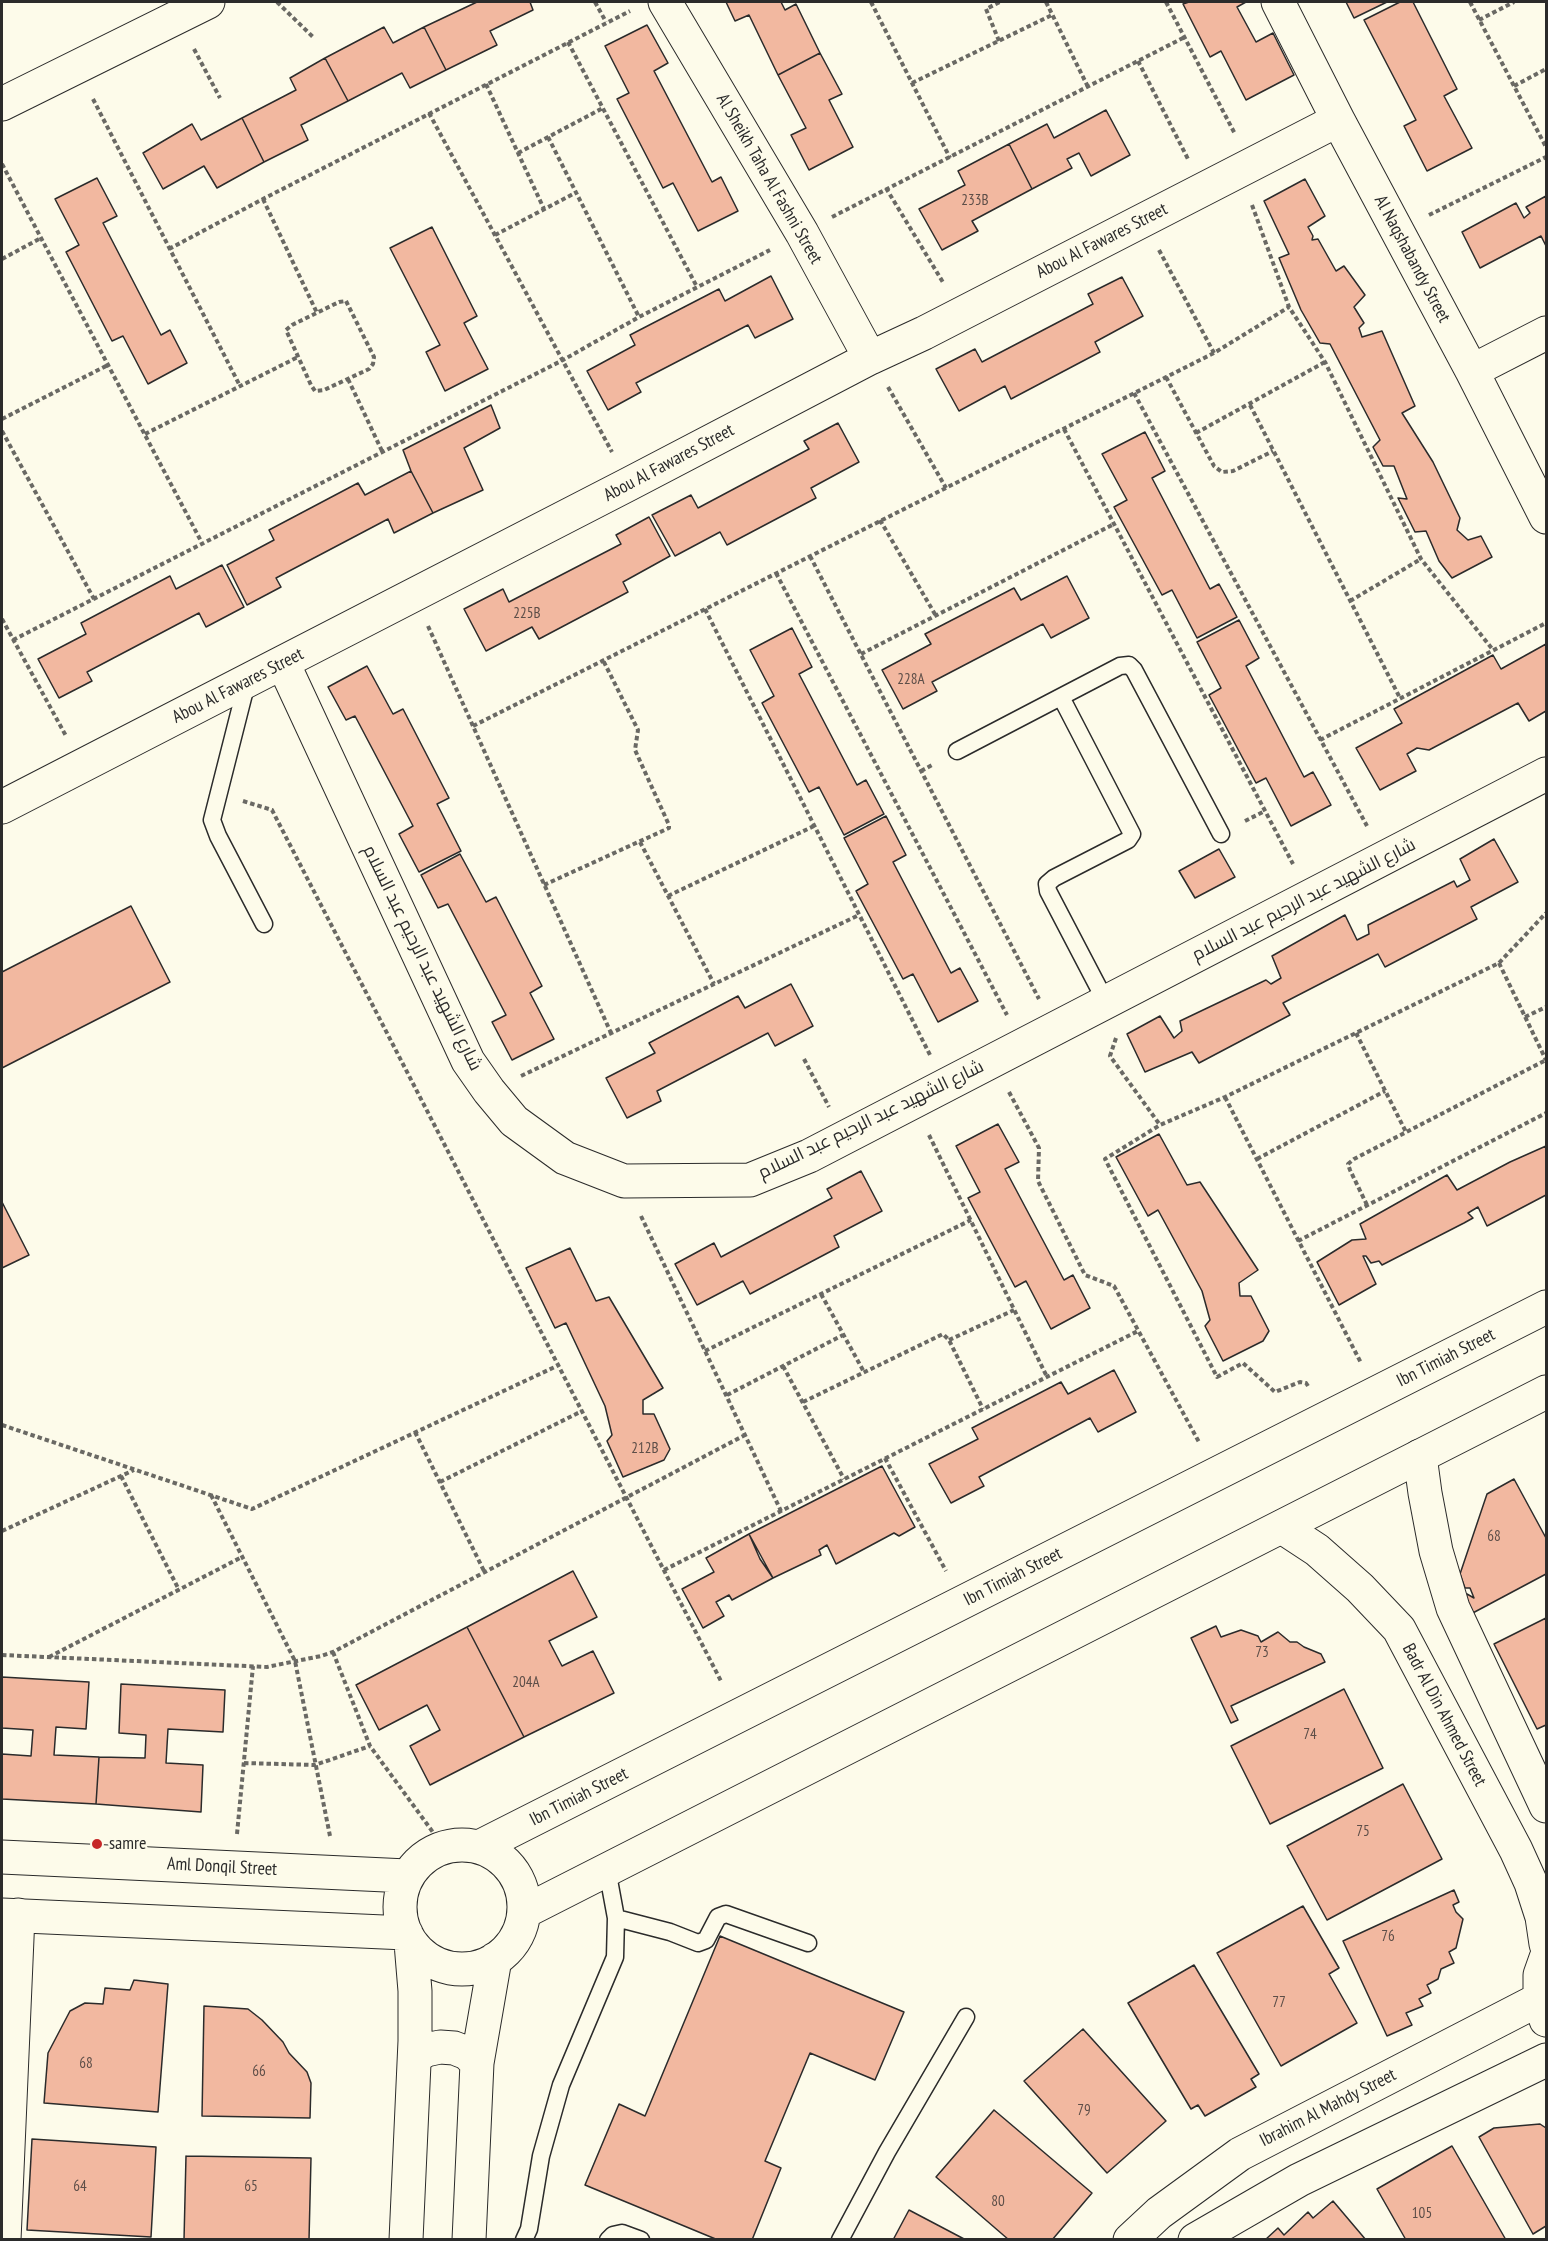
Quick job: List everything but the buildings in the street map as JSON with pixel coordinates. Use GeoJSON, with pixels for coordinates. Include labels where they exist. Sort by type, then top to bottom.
{"type":"FeatureCollection","features":[{"type":"Feature","properties":{"kind":"street","name":"Al Sheikh Taha Al Fashni Street"},"geometry":{"type":"LineString","coordinates":[[665,2],[802,233],[870,357]]}},
{"type":"Feature","properties":{"kind":"street","name":"Al Naqshabandy Street"},"geometry":{"type":"LineString","coordinates":[[1278,2],[1546,516]]}},
{"type":"Feature","properties":{"kind":"street"},"geometry":{"type":"LineString","coordinates":[[2,104],[195,6]]}},
{"type":"Feature","properties":{"kind":"street","name":"Abou Al Fawares Street"},"geometry":{"type":"LineString","coordinates":[[2,807],[629,484],[870,357],[897,346],[1338,120]]}},
{"type":"Feature","properties":{"kind":"street"},"geometry":{"type":"LineString","coordinates":[[1472,371],[1546,333]]}},
{"type":"Feature","properties":{"kind":"street","name":"شارع الشهيد عبد الرحيم عبد السلام"},"geometry":{"type":"LineString","coordinates":[[283,663],[468,1060],[489,1092],[514,1121],[565,1158],[624,1181],[750,1180],[808,1155],[1546,774]]}},
{"type":"Feature","properties":{"kind":"street","name":"Ibn Timiah Street"},"geometry":{"type":"LineString","coordinates":[[479,1847],[1546,1307]]}},
{"type":"Feature","properties":{"kind":"street"},"geometry":{"type":"LineString","coordinates":[[524,1912],[1546,1392]]}},
{"type":"Feature","properties":{"kind":"street"},"geometry":{"type":"LineString","coordinates":[[1420,1456],[1436,1551],[1454,1608],[1546,1806]]}},
{"type":"Feature","properties":{"kind":"street","name":"Badr Al Din Ahmed Street"},"geometry":{"type":"LineString","coordinates":[[1282,1527],[1317,1550],[1352,1580],[1399,1629],[1516,1850],[1531,1883],[1542,1917],[1546,1944]]}},
{"type":"Feature","properties":{"kind":"street"},"geometry":{"type":"LineString","coordinates":[[3,2230],[10,1915],[408,1938],[431,1961],[443,1966],[470,1968],[495,1959],[515,1939],[524,1912],[521,1888],[516,1877],[500,1858],[479,1847],[468,1845],[441,1848],[416,1864],[407,1876],[399,1904],[401,1919],[408,1938],[415,1992],[415,2057],[406,2240]]}},
{"type":"Feature","properties":{"kind":"street","name":"Aml Donqil Street"},"geometry":{"type":"LineString","coordinates":[[2,1857],[407,1876]]}},
{"type":"Feature","properties":{"kind":"street"},"geometry":{"type":"LineString","coordinates":[[1543,2010],[1540,1975],[1546,1958]]}},
{"type":"Feature","properties":{"kind":"street"},"geometry":{"type":"LineString","coordinates":[[469,2240],[477,2063],[495,1959]]}},
{"type":"Feature","properties":{"kind":"street","name":"Ibrahim Al Mahdy Street"},"geometry":{"type":"LineString","coordinates":[[1130,2240],[1159,2213],[1240,2154],[1543,2010]]}},
{"type":"Feature","properties":{"kind":"street"},"geometry":{"type":"LineString","coordinates":[[415,2057],[426,2050],[440,2047],[454,2048],[467,2053],[477,2063]]}},
{"type":"Feature","properties":{"kind":"street"},"geometry":{"type":"LineString","coordinates":[[1195,2240],[1299,2180],[1546,2060]]}},
{"type":"Feature","properties":{"kind":"lane"},"geometry":{"type":"LineString","coordinates":[[957,751],[1119,666],[1129,665],[1134,670],[1221,834]]}},
{"type":"Feature","properties":{"kind":"lane"},"geometry":{"type":"LineString","coordinates":[[247,681],[212,820],[264,924]]}},
{"type":"Feature","properties":{"kind":"lane"},"geometry":{"type":"LineString","coordinates":[[1061,697],[1132,834],[1128,840],[1054,879],[1047,884],[1048,891],[1118,995]]}},
{"type":"Feature","properties":{"kind":"lane"},"geometry":{"type":"LineString","coordinates":[[524,2240],[529,2229],[541,2156],[561,2085],[615,1957],[616,1918],[609,1880],[604,1871]]}},
{"type":"Feature","properties":{"kind":"lane"},"geometry":{"type":"LineString","coordinates":[[616,1918],[670,1932],[698,1944],[706,1940],[718,1917],[726,1914],[808,1943]]}},
{"type":"Feature","properties":{"kind":"lane"},"geometry":{"type":"LineString","coordinates":[[840,2240],[881,2162],[966,2017]]}},
{"type":"Feature","properties":{"kind":"lane"},"geometry":{"type":"LineString","coordinates":[[608,2240],[613,2235],[622,2233],[641,2240]]}},
{"type":"Feature","properties":{"kind":"path"},"geometry":{"type":"LineString","coordinates":[[277,2],[313,37]]}},
{"type":"Feature","properties":{"kind":"path"},"geometry":{"type":"LineString","coordinates":[[595,2],[606,22]]}},
{"type":"Feature","properties":{"kind":"path"},"geometry":{"type":"LineString","coordinates":[[871,2],[950,158]]}},
{"type":"Feature","properties":{"kind":"path"},"geometry":{"type":"LineString","coordinates":[[999,41],[986,9],[1000,2]]}},
{"type":"Feature","properties":{"kind":"path"},"geometry":{"type":"LineString","coordinates":[[1046,2],[1088,87]]}},
{"type":"Feature","properties":{"kind":"path"},"geometry":{"type":"LineString","coordinates":[[1166,2],[1245,167],[1289,307],[1326,362],[1421,559],[1493,650]]}},
{"type":"Feature","properties":{"kind":"path"},"geometry":{"type":"LineString","coordinates":[[1470,2],[1546,147]]}},
{"type":"Feature","properties":{"kind":"path"},"geometry":{"type":"LineString","coordinates":[[1479,20],[1514,2]]}},
{"type":"Feature","properties":{"kind":"path"},"geometry":{"type":"LineString","coordinates":[[195,6],[220,98]]}},
{"type":"Feature","properties":{"kind":"path"},"geometry":{"type":"LineString","coordinates":[[170,249],[262,199],[632,10]]}},
{"type":"Feature","properties":{"kind":"path"},"geometry":{"type":"LineString","coordinates":[[912,83],[1052,15]]}},
{"type":"Feature","properties":{"kind":"path"},"geometry":{"type":"LineString","coordinates":[[13,640],[563,360],[639,317],[886,188],[950,158],[1185,38]]}},
{"type":"Feature","properties":{"kind":"path"},"geometry":{"type":"LineString","coordinates":[[568,42],[697,287]]}},
{"type":"Feature","properties":{"kind":"path"},"geometry":{"type":"LineString","coordinates":[[1138,61],[1203,189]]}},
{"type":"Feature","properties":{"kind":"path"},"geometry":{"type":"LineString","coordinates":[[76,66],[240,386]]}},
{"type":"Feature","properties":{"kind":"path"},"geometry":{"type":"LineString","coordinates":[[1514,86],[1546,69]]}},
{"type":"Feature","properties":{"kind":"path"},"geometry":{"type":"LineString","coordinates":[[486,84],[544,209]]}},
{"type":"Feature","properties":{"kind":"path"},"geometry":{"type":"LineString","coordinates":[[518,153],[603,108]]}},
{"type":"Feature","properties":{"kind":"path"},"geometry":{"type":"LineString","coordinates":[[429,113],[629,484]]}},
{"type":"Feature","properties":{"kind":"path"},"geometry":{"type":"LineString","coordinates":[[548,137],[578,192],[639,317]]}},
{"type":"Feature","properties":{"kind":"path"},"geometry":{"type":"LineString","coordinates":[[1396,231],[1546,157]]}},
{"type":"Feature","properties":{"kind":"path"},"geometry":{"type":"LineString","coordinates":[[2,164],[202,543]]}},
{"type":"Feature","properties":{"kind":"path"},"geometry":{"type":"LineString","coordinates":[[886,188],[962,313]]}},
{"type":"Feature","properties":{"kind":"path"},"geometry":{"type":"LineString","coordinates":[[495,235],[578,192]]}},
{"type":"Feature","properties":{"kind":"path"},"geometry":{"type":"LineString","coordinates":[[262,199],[317,313]]}},
{"type":"Feature","properties":{"kind":"path"},"geometry":{"type":"LineString","coordinates":[[1143,220],[1214,352]]}},
{"type":"Feature","properties":{"kind":"path"},"geometry":{"type":"LineString","coordinates":[[2,259],[41,238]]}},
{"type":"Feature","properties":{"kind":"path"},"geometry":{"type":"LineString","coordinates":[[339,302],[346,302],[374,357],[369,369],[324,390],[315,391],[286,330],[317,313],[339,302]]}},
{"type":"Feature","properties":{"kind":"path"},"geometry":{"type":"LineString","coordinates":[[473,726],[1166,377],[1214,352],[1289,307]]}},
{"type":"Feature","properties":{"kind":"path"},"geometry":{"type":"LineString","coordinates":[[145,434],[298,357]]}},
{"type":"Feature","properties":{"kind":"path"},"geometry":{"type":"LineString","coordinates":[[870,357],[946,488]]}},
{"type":"Feature","properties":{"kind":"path"},"geometry":{"type":"LineString","coordinates":[[1196,433],[1326,362]]}},
{"type":"Feature","properties":{"kind":"path"},"geometry":{"type":"LineString","coordinates":[[2,419],[108,366]]}},
{"type":"Feature","properties":{"kind":"path"},"geometry":{"type":"LineString","coordinates":[[1166,377],[1214,466],[1222,472],[1233,471],[1273,451]]}},
{"type":"Feature","properties":{"kind":"path"},"geometry":{"type":"LineString","coordinates":[[348,379],[382,451]]}},
{"type":"Feature","properties":{"kind":"path"},"geometry":{"type":"LineString","coordinates":[[1134,393],[1384,858]]}},
{"type":"Feature","properties":{"kind":"path"},"geometry":{"type":"LineString","coordinates":[[1250,405],[1400,698]]}},
{"type":"Feature","properties":{"kind":"path"},"geometry":{"type":"LineString","coordinates":[[1064,429],[1311,896]]}},
{"type":"Feature","properties":{"kind":"path"},"geometry":{"type":"LineString","coordinates":[[2,431],[94,599]]}},
{"type":"Feature","properties":{"kind":"path"},"geometry":{"type":"LineString","coordinates":[[880,520],[936,616]]}},
{"type":"Feature","properties":{"kind":"path"},"geometry":{"type":"LineString","coordinates":[[861,654],[1114,524]]}},
{"type":"Feature","properties":{"kind":"path"},"geometry":{"type":"LineString","coordinates":[[810,556],[1055,1028]]}},
{"type":"Feature","properties":{"kind":"path"},"geometry":{"type":"LineString","coordinates":[[1350,601],[1421,559]]}},
{"type":"Feature","properties":{"kind":"path"},"geometry":{"type":"LineString","coordinates":[[776,573],[1022,1045]]}},
{"type":"Feature","properties":{"kind":"path"},"geometry":{"type":"LineString","coordinates":[[414,595],[611,1033]]}},
{"type":"Feature","properties":{"kind":"path"},"geometry":{"type":"LineString","coordinates":[[705,609],[945,1085]]}},
{"type":"Feature","properties":{"kind":"path"},"geometry":{"type":"LineString","coordinates":[[2,618],[82,766]]}},
{"type":"Feature","properties":{"kind":"path"},"geometry":{"type":"LineString","coordinates":[[1320,740],[1546,623]]}},
{"type":"Feature","properties":{"kind":"path"},"geometry":{"type":"LineString","coordinates":[[544,885],[666,830],[669,825],[635,750],[638,730],[603,660]]}},
{"type":"Feature","properties":{"kind":"path"},"geometry":{"type":"LineString","coordinates":[[218,793],[272,810],[739,1716]]}},
{"type":"Feature","properties":{"kind":"path"},"geometry":{"type":"LineString","coordinates":[[668,896],[814,826]]}},
{"type":"Feature","properties":{"kind":"path"},"geometry":{"type":"LineString","coordinates":[[640,842],[714,984]]}},
{"type":"Feature","properties":{"kind":"path"},"geometry":{"type":"LineString","coordinates":[[1327,1418],[1306,1383],[1300,1382],[1275,1392],[1243,1363],[1216,1377],[1105,1159],[1160,1125],[1225,1097],[1499,963],[1546,913]]}},
{"type":"Feature","properties":{"kind":"path"},"geometry":{"type":"LineString","coordinates":[[489,1092],[859,915]]}},
{"type":"Feature","properties":{"kind":"path"},"geometry":{"type":"LineString","coordinates":[[1367,1205],[1348,1164],[1354,1159],[1546,1060],[1499,963]]}},
{"type":"Feature","properties":{"kind":"path"},"geometry":{"type":"LineString","coordinates":[[1118,995],[1110,1056],[1160,1125]]}},
{"type":"Feature","properties":{"kind":"path"},"geometry":{"type":"LineString","coordinates":[[1525,1017],[1546,1007]]}},
{"type":"Feature","properties":{"kind":"path"},"geometry":{"type":"LineString","coordinates":[[1356,1033],[1406,1132]]}},
{"type":"Feature","properties":{"kind":"path"},"geometry":{"type":"LineString","coordinates":[[804,1059],[845,1137]]}},
{"type":"Feature","properties":{"kind":"path"},"geometry":{"type":"LineString","coordinates":[[992,1061],[1039,1148],[1038,1181],[1085,1275],[1114,1286],[1216,1474]]}},
{"type":"Feature","properties":{"kind":"path"},"geometry":{"type":"LineString","coordinates":[[1257,1159],[1385,1090]]}},
{"type":"Feature","properties":{"kind":"path"},"geometry":{"type":"LineString","coordinates":[[1225,1097],[1376,1393]]}},
{"type":"Feature","properties":{"kind":"path"},"geometry":{"type":"LineString","coordinates":[[913,1102],[1047,1377]]}},
{"type":"Feature","properties":{"kind":"path"},"geometry":{"type":"LineString","coordinates":[[1298,1241],[1546,1113]]}},
{"type":"Feature","properties":{"kind":"path"},"geometry":{"type":"LineString","coordinates":[[624,1181],[781,1510]]}},
{"type":"Feature","properties":{"kind":"path"},"geometry":{"type":"LineString","coordinates":[[705,1351],[971,1220]]}},
{"type":"Feature","properties":{"kind":"path"},"geometry":{"type":"LineString","coordinates":[[821,1294],[864,1372]]}},
{"type":"Feature","properties":{"kind":"path"},"geometry":{"type":"LineString","coordinates":[[949,1340],[1014,1310]]}},
{"type":"Feature","properties":{"kind":"path"},"geometry":{"type":"LineString","coordinates":[[664,1570],[1138,1331]]}},
{"type":"Feature","properties":{"kind":"path"},"geometry":{"type":"LineString","coordinates":[[803,1402],[943,1334],[949,1340],[983,1409]]}},
{"type":"Feature","properties":{"kind":"path"},"geometry":{"type":"LineString","coordinates":[[727,1395],[843,1335]]}},
{"type":"Feature","properties":{"kind":"path"},"geometry":{"type":"LineString","coordinates":[[2,1425],[252,1509],[559,1365]]}},
{"type":"Feature","properties":{"kind":"path"},"geometry":{"type":"LineString","coordinates":[[783,1366],[844,1479]]}},
{"type":"Feature","properties":{"kind":"path"},"geometry":{"type":"LineString","coordinates":[[440,1482],[582,1411]]}},
{"type":"Feature","properties":{"kind":"path"},"geometry":{"type":"LineString","coordinates":[[415,1432],[484,1571]]}},
{"type":"Feature","properties":{"kind":"path"},"geometry":{"type":"LineString","coordinates":[[2,1655],[267,1667],[333,1652],[745,1435]]}},
{"type":"Feature","properties":{"kind":"path"},"geometry":{"type":"LineString","coordinates":[[885,1458],[963,1602]]}},
{"type":"Feature","properties":{"kind":"path"},"geometry":{"type":"LineString","coordinates":[[2,1531],[135,1470]]}},
{"type":"Feature","properties":{"kind":"path"},"geometry":{"type":"LineString","coordinates":[[121,1476],[179,1590]]}},
{"type":"Feature","properties":{"kind":"path"},"geometry":{"type":"LineString","coordinates":[[211,1495],[295,1661],[337,1872]]}},
{"type":"Feature","properties":{"kind":"path"},"geometry":{"type":"LineString","coordinates":[[48,1658],[242,1557]]}},
{"type":"Feature","properties":{"kind":"path"},"geometry":{"type":"LineString","coordinates":[[333,1652],[370,1746],[446,1849]]}},
{"type":"Feature","properties":{"kind":"path"},"geometry":{"type":"LineString","coordinates":[[234,1868],[253,1666]]}},
{"type":"Feature","properties":{"kind":"path"},"geometry":{"type":"LineString","coordinates":[[244,1763],[315,1765],[370,1746]]}},
{"type":"Feature","properties":{"kind":"place","name":"samre"},"geometry":{"type":"Point","coordinates":[97,1844]}}]}
